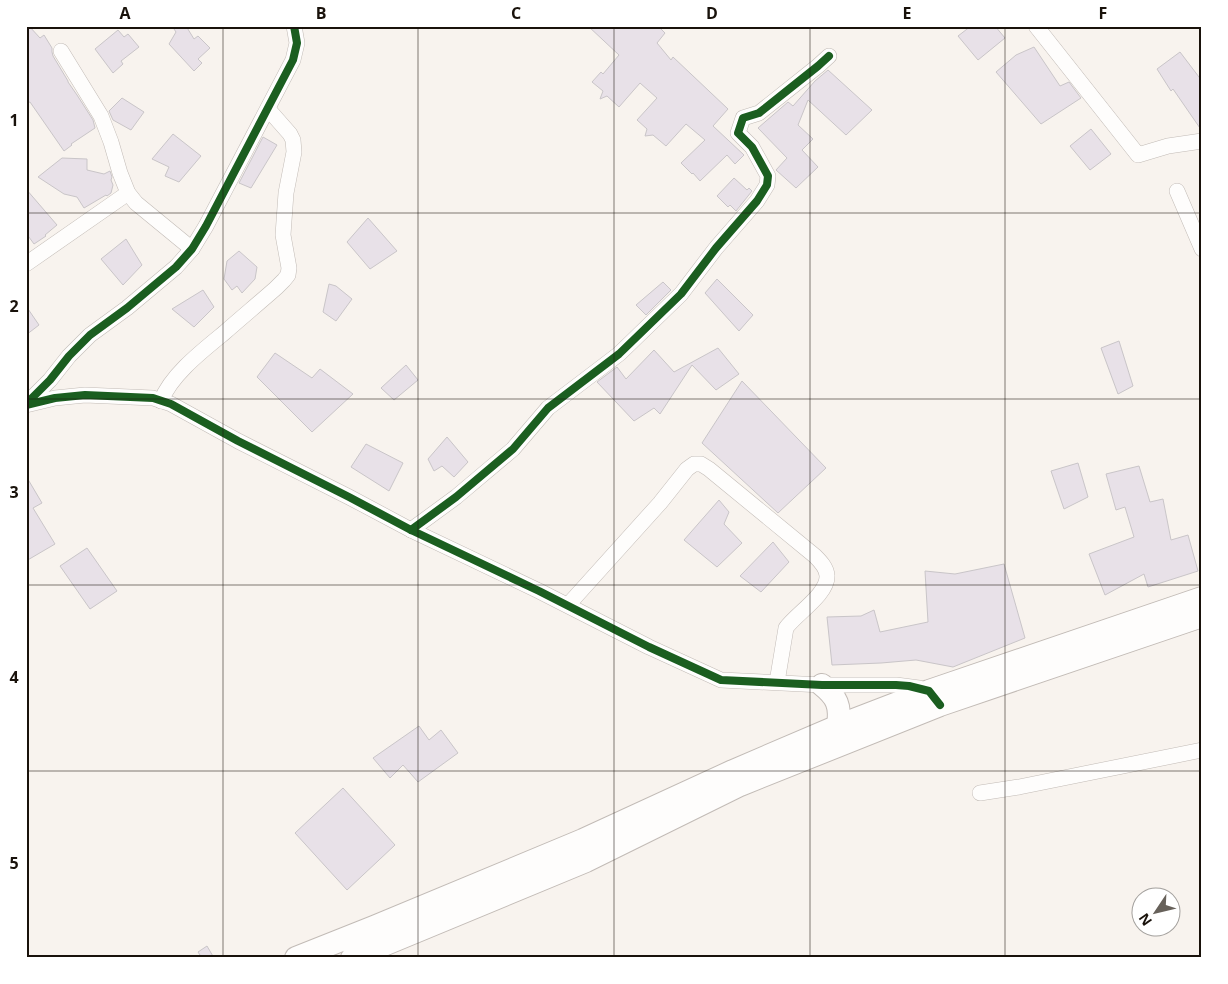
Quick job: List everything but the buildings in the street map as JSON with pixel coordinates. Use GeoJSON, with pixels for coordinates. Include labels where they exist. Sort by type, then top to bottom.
{"type":"FeatureCollection","features":[{"type":"Feature","properties":{"kind":"highway"},"geometry":{"type":"LineString","coordinates":[[352,958],[586,861],[740,785],[934,698],[1202,598]]}},
{"type":"Feature","properties":{"kind":"highway"},"geometry":{"type":"LineString","coordinates":[[296,958],[583,840],[733,771],[838,726],[1202,616]]}},
{"type":"Feature","properties":{"kind":"highway"},"geometry":{"type":"LineString","coordinates":[[822,685],[831,692],[837,702],[840,714],[838,726]]}},
{"type":"Feature","properties":{"kind":"street"},"geometry":{"type":"LineString","coordinates":[[26,405],[90,335],[127,308],[176,267],[192,249],[206,226],[293,60],[297,43],[294,26]]}},
{"type":"Feature","properties":{"kind":"street"},"geometry":{"type":"LineString","coordinates":[[1036,26],[1138,155],[1168,146],[1202,141]]}},
{"type":"Feature","properties":{"kind":"street"},"geometry":{"type":"LineString","coordinates":[[61,52],[101,116],[128,193],[136,203],[192,249]]}},
{"type":"Feature","properties":{"kind":"street"},"geometry":{"type":"LineString","coordinates":[[411,530],[513,449],[548,408],[619,354],[681,294],[716,248],[758,201],[767,185],[768,176],[752,147],[738,133],[743,118],[759,113],[829,56]]}},
{"type":"Feature","properties":{"kind":"street"},"geometry":{"type":"LineString","coordinates":[[162,401],[165,392],[174,378],[202,351],[276,288],[288,275],[289,268],[283,235],[286,193],[294,152],[293,140],[268,109]]}},
{"type":"Feature","properties":{"kind":"street"},"geometry":{"type":"LineString","coordinates":[[1177,191],[1202,249]]}},
{"type":"Feature","properties":{"kind":"street"},"geometry":{"type":"LineString","coordinates":[[26,264],[128,193]]}},
{"type":"Feature","properties":{"kind":"street"},"geometry":{"type":"LineString","coordinates":[[26,405],[55,398],[85,395],[153,398],[171,404],[238,441],[411,530],[568,605],[649,647],[721,680],[822,685],[896,685],[919,688],[934,698]]}},
{"type":"Feature","properties":{"kind":"street"},"geometry":{"type":"LineString","coordinates":[[568,605],[660,503],[687,469],[694,464],[701,464],[815,556],[823,565],[828,575],[824,587],[812,603],[791,621],[786,628],[777,682]]}},
{"type":"Feature","properties":{"kind":"street"},"geometry":{"type":"LineString","coordinates":[[980,793],[1202,750]]}},
{"type":"Feature","properties":{"kind":"cycle path"},"geometry":{"type":"LineString","coordinates":[[26,404],[90,335],[127,308],[176,267],[192,249],[206,226],[293,60],[297,43],[294,26]]}},
{"type":"Feature","properties":{"kind":"cycle path"},"geometry":{"type":"LineString","coordinates":[[411,530],[456,497],[513,449],[548,408],[619,354],[681,294],[716,248],[757,201],[767,185],[768,176],[752,147],[738,133],[743,118],[759,113],[829,56]]}},
{"type":"Feature","properties":{"kind":"cycle path"},"geometry":{"type":"LineString","coordinates":[[26,405],[55,398],[85,395],[153,398],[171,404],[238,441],[411,530],[539,591],[649,647],[721,680],[822,685],[909,686],[929,691],[940,705]]}}]}
